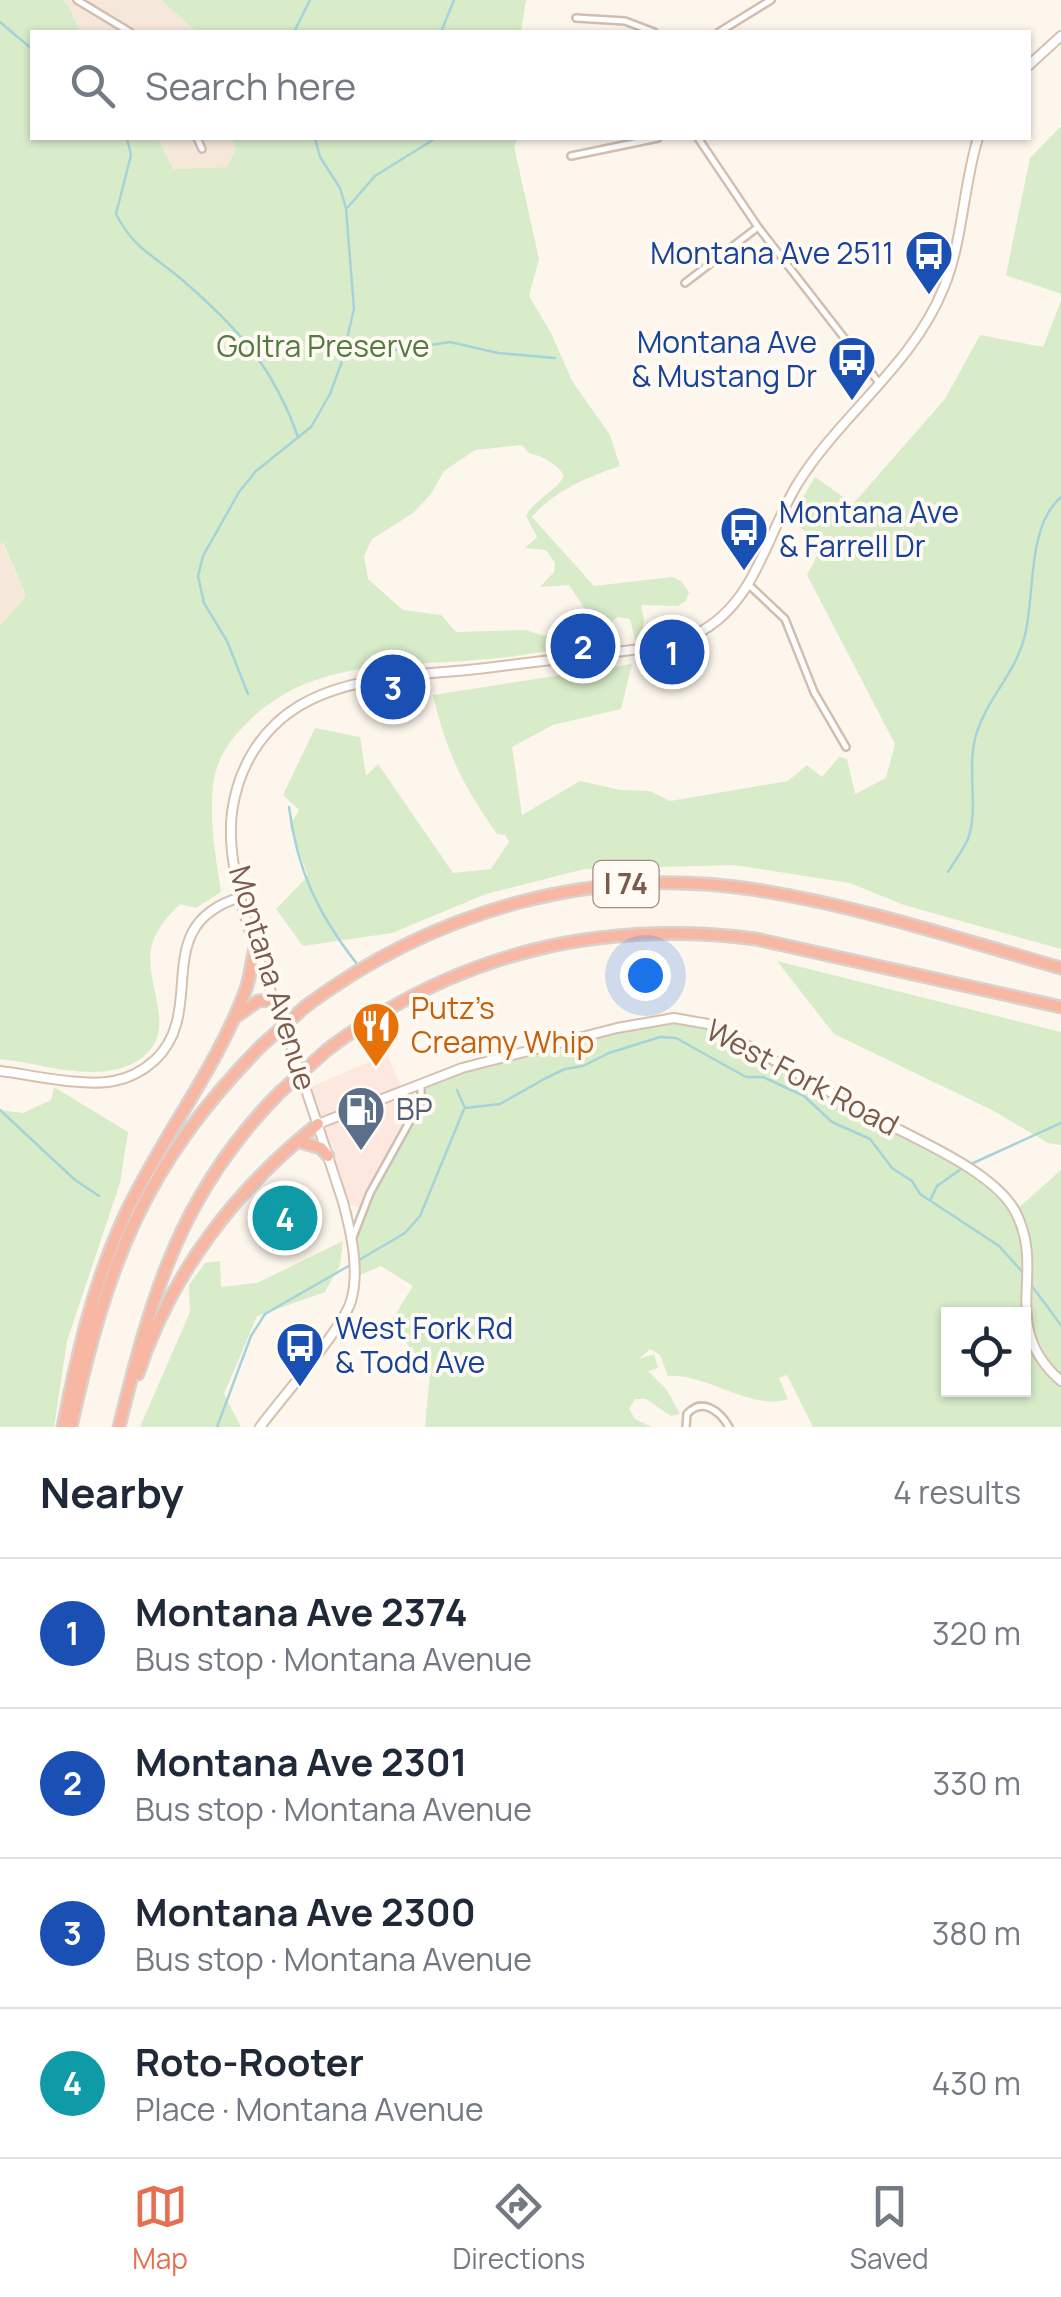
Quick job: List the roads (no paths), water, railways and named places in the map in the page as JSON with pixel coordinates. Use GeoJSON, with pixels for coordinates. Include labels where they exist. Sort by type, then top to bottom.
{"type":"FeatureCollection","features":[{"type":"Feature","properties":{"kind":"highway","name":"I 74"},"geometry":{"type":"LineString","coordinates":[[70,1427],[109,1279],[137,1212],[188,1128],[260,1046],[306,1006],[403,944],[534,897],[634,884],[746,888],[803,898],[1061,968]]}},
{"type":"Feature","properties":{"kind":"highway","name":"I 74"},"geometry":{"type":"LineString","coordinates":[[121,1427],[144,1323],[178,1236],[222,1162],[278,1093],[328,1048],[388,1008],[470,968],[550,946],[634,933],[710,933],[756,939],[1061,1006]]}},
{"type":"Feature","properties":{"kind":"highway"},"geometry":{"type":"LineString","coordinates":[[63,1427],[80,1340],[103,1265],[148,1171],[230,1025],[246,986],[256,944]]}},
{"type":"Feature","properties":{"kind":"highway"},"geometry":{"type":"LineString","coordinates":[[230,1025],[251,1004],[274,1000]]}},
{"type":"Feature","properties":{"kind":"highway"},"geometry":{"type":"LineString","coordinates":[[121,1427],[148,1346],[194,1256],[241,1196],[318,1124]]}},
{"type":"Feature","properties":{"kind":"highway"},"geometry":{"type":"LineString","coordinates":[[297,1141],[321,1148],[328,1156]]}},
{"type":"Feature","properties":{"kind":"street"},"geometry":{"type":"LineString","coordinates":[[76,0],[127,30]]}},
{"type":"Feature","properties":{"kind":"street"},"geometry":{"type":"LineString","coordinates":[[722,30],[771,0]]}},
{"type":"Feature","properties":{"kind":"street"},"geometry":{"type":"LineString","coordinates":[[576,18],[625,20],[649,30]]}},
{"type":"Feature","properties":{"kind":"street"},"geometry":{"type":"LineString","coordinates":[[1031,63],[1061,36]]}},
{"type":"Feature","properties":{"kind":"street"},"geometry":{"type":"LineString","coordinates":[[198,140],[202,149]]}},
{"type":"Feature","properties":{"kind":"street"},"geometry":{"type":"LineString","coordinates":[[571,156],[648,140]]}},
{"type":"Feature","properties":{"kind":"street"},"geometry":{"type":"LineString","coordinates":[[699,140],[758,228],[880,384]]}},
{"type":"Feature","properties":{"kind":"street","name":"Montana Avenue"},"geometry":{"type":"LineString","coordinates":[[352,1240],[235,872],[232,830],[237,790],[260,740],[278,720],[325,694],[381,681],[638,649],[682,640],[718,620],[749,585],[798,484],[917,339],[946,283],[978,140]]}},
{"type":"Feature","properties":{"kind":"street"},"geometry":{"type":"LineString","coordinates":[[685,282],[758,228]]}},
{"type":"Feature","properties":{"kind":"street"},"geometry":{"type":"LineString","coordinates":[[749,585],[785,618],[814,692],[846,747]]}},
{"type":"Feature","properties":{"kind":"street"},"geometry":{"type":"LineString","coordinates":[[0,1071],[103,1082],[128,1077],[150,1065],[175,1032],[186,943],[208,914],[241,897]]}},
{"type":"Feature","properties":{"kind":"street","name":"West Fork Road"},"geometry":{"type":"LineString","coordinates":[[318,1124],[420,1082],[617,1028],[661,1019],[708,1024],[952,1158],[999,1191],[1024,1232],[1028,1258],[1025,1318],[1030,1340],[1040,1360],[1061,1381]]}},
{"type":"Feature","properties":{"kind":"street"},"geometry":{"type":"LineString","coordinates":[[260,1427],[346,1314],[352,1299],[352,1240],[362,1209],[421,1101],[420,1082]]}},
{"type":"Feature","properties":{"kind":"street"},"geometry":{"type":"LineString","coordinates":[[686,1427],[687,1414],[696,1406],[719,1414],[729,1427]]}},
{"type":"Feature","properties":{"kind":"waterway"},"geometry":{"type":"LineString","coordinates":[[295,30],[310,0]]}},
{"type":"Feature","properties":{"kind":"waterway"},"geometry":{"type":"LineString","coordinates":[[442,30],[454,0]]}},
{"type":"Feature","properties":{"kind":"waterway"},"geometry":{"type":"LineString","coordinates":[[0,22],[30,47]]}},
{"type":"Feature","properties":{"kind":"waterway"},"geometry":{"type":"LineString","coordinates":[[127,140],[131,155],[116,214],[137,244],[200,296],[251,349],[277,389],[298,437]]}},
{"type":"Feature","properties":{"kind":"waterway"},"geometry":{"type":"LineString","coordinates":[[248,694],[227,641],[204,603],[198,576],[203,556],[239,492],[256,471],[311,427],[341,364],[354,309],[346,208],[316,140]]}},
{"type":"Feature","properties":{"kind":"waterway"},"geometry":{"type":"LineString","coordinates":[[348,207],[375,176],[433,140]]}},
{"type":"Feature","properties":{"kind":"waterway"},"geometry":{"type":"LineString","coordinates":[[345,350],[365,345],[398,350],[450,342],[498,353],[555,358]]}},
{"type":"Feature","properties":{"kind":"waterway"},"geometry":{"type":"LineString","coordinates":[[948,872],[971,827],[972,764],[979,725],[1021,649],[1037,543],[1042,525],[1061,497]]}},
{"type":"Feature","properties":{"kind":"waterway"},"geometry":{"type":"LineString","coordinates":[[289,807],[311,890],[357,964]]}},
{"type":"Feature","properties":{"kind":"waterway"},"geometry":{"type":"LineString","coordinates":[[465,1108],[500,1104],[565,1069],[660,1037],[676,1038],[746,1077],[763,1077],[804,1096],[832,1122],[870,1139],[892,1168],[912,1181],[920,1194],[999,1246],[1025,1275]]}},
{"type":"Feature","properties":{"kind":"waterway"},"geometry":{"type":"LineString","coordinates":[[457,1090],[464,1106]]}},
{"type":"Feature","properties":{"kind":"waterway"},"geometry":{"type":"LineString","coordinates":[[359,1260],[405,1233],[420,1216],[464,1109]]}},
{"type":"Feature","properties":{"kind":"waterway"},"geometry":{"type":"LineString","coordinates":[[0,1110],[75,1180],[99,1196]]}},
{"type":"Feature","properties":{"kind":"waterway"},"geometry":{"type":"LineString","coordinates":[[971,1164],[1061,1123]]}},
{"type":"Feature","properties":{"kind":"waterway"},"geometry":{"type":"LineString","coordinates":[[931,1199],[937,1186],[964,1167]]}},
{"type":"Feature","properties":{"kind":"waterway"},"geometry":{"type":"LineString","coordinates":[[217,1427],[251,1336],[265,1314],[352,1264]]}},
{"type":"Feature","properties":{"kind":"waterway"},"geometry":{"type":"LineString","coordinates":[[1029,1282],[1061,1325]]}},
{"type":"Feature","properties":{"kind":"place","name":"Montana Ave 2511"},"geometry":{"type":"Point","coordinates":[929,296]}},
{"type":"Feature","properties":{"kind":"place","name":"Montana Ave & Mustang Dr"},"geometry":{"type":"Point","coordinates":[852,402]}},
{"type":"Feature","properties":{"kind":"place","name":"Montana Ave & Farrell Dr"},"geometry":{"type":"Point","coordinates":[744,572]}},
{"type":"Feature","properties":{"kind":"place","name":"Montana Ave 2301"},"geometry":{"type":"Point","coordinates":[583,646]}},
{"type":"Feature","properties":{"kind":"place","name":"Montana Ave 2374"},"geometry":{"type":"Point","coordinates":[672,652]}},
{"type":"Feature","properties":{"kind":"place","name":"Montana Ave 2300"},"geometry":{"type":"Point","coordinates":[393,687]}},
{"type":"Feature","properties":{"kind":"place","name":"Putz’s Creamy Whip"},"geometry":{"type":"Point","coordinates":[376,1068]}},
{"type":"Feature","properties":{"kind":"place","name":"BP"},"geometry":{"type":"Point","coordinates":[361,1152]}},
{"type":"Feature","properties":{"kind":"place","name":"Roto-Rooter"},"geometry":{"type":"Point","coordinates":[285,1218]}},
{"type":"Feature","properties":{"kind":"place","name":"West Fork Rd & Todd Ave"},"geometry":{"type":"Point","coordinates":[300,1388]}},
{"type":"Feature","properties":{"kind":"park label","name":"Goltra Preserve"},"geometry":{"type":"Point","coordinates":[323,347]}}]}
